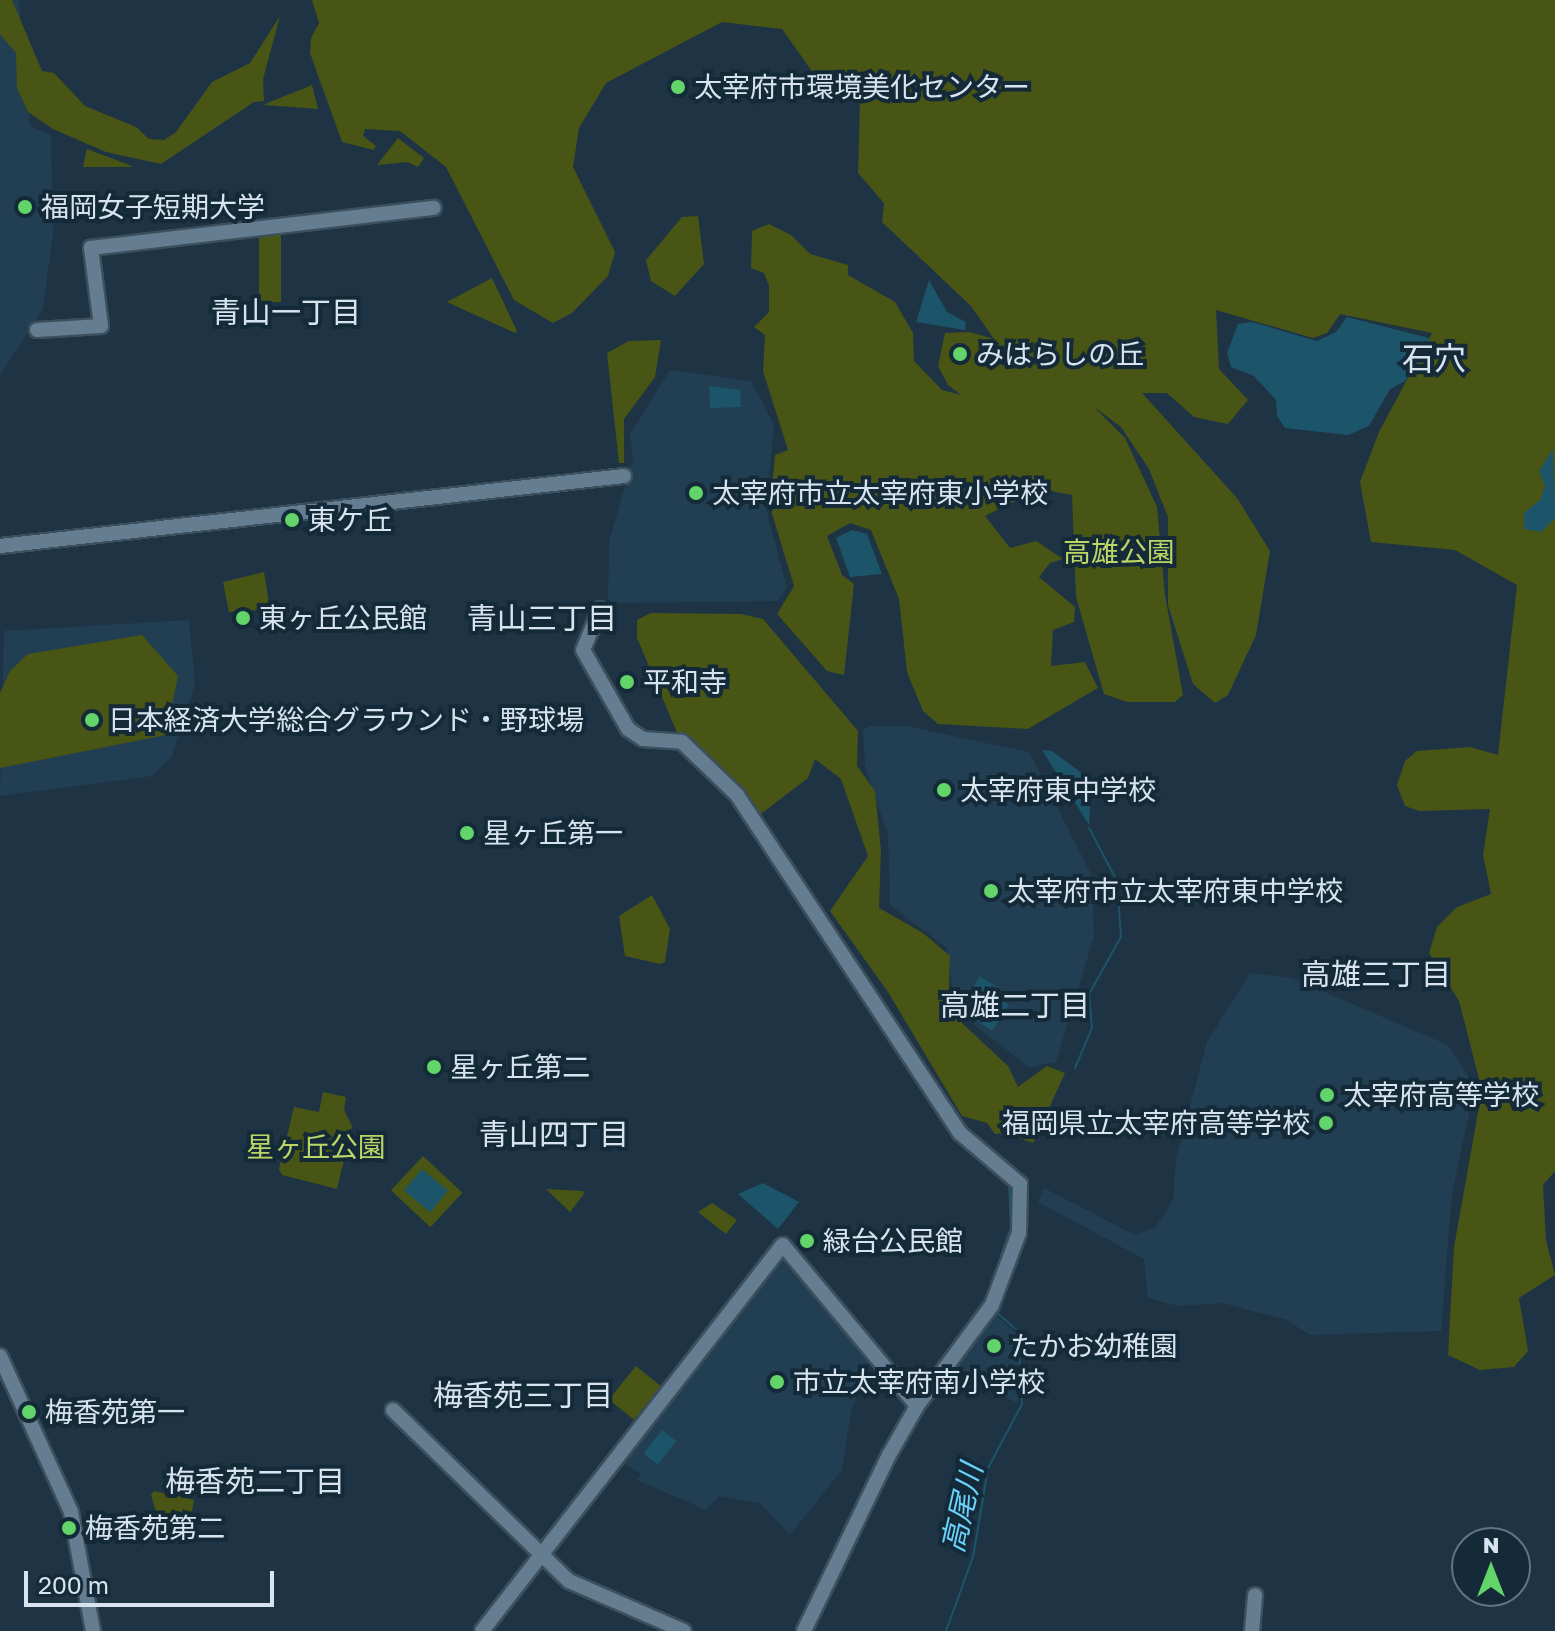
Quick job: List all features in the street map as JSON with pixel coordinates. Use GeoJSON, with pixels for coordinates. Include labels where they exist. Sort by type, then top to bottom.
{"type":"FeatureCollection","features":[{"type":"Feature","properties":{"kind":"street"},"geometry":{"type":"LineString","coordinates":[[37,330],[101,326],[91,248],[434,208]]}},
{"type":"Feature","properties":{"kind":"street"},"geometry":{"type":"LineString","coordinates":[[0,546],[624,476]]}},
{"type":"Feature","properties":{"kind":"street"},"geometry":{"type":"LineString","coordinates":[[600,609],[583,650],[628,729],[643,739],[682,742],[737,795],[960,1133],[1020,1184],[1019,1233],[992,1305],[917,1406],[804,1631]]}},
{"type":"Feature","properties":{"kind":"street"},"geometry":{"type":"LineString","coordinates":[[482,1631],[783,1245],[917,1406]]}},
{"type":"Feature","properties":{"kind":"street"},"geometry":{"type":"LineString","coordinates":[[0,1356],[71,1512],[93,1631]]}},
{"type":"Feature","properties":{"kind":"street"},"geometry":{"type":"LineString","coordinates":[[393,1410],[540,1555],[582,1588],[684,1631]]}},
{"type":"Feature","properties":{"kind":"street"},"geometry":{"type":"LineString","coordinates":[[1252,1631],[1255,1595]]}},
{"type":"Feature","properties":{"kind":"shaded area","name":"福岡女子短期大学"},"geometry":{"type":"Polygon","coordinates":[[[0,0],[19,0],[30,126],[51,135],[53,233],[43,309],[0,375],[0,0]]]}},
{"type":"Feature","properties":{"kind":"shaded area"},"geometry":{"type":"Polygon","coordinates":[[[929,280],[947,312],[966,322],[965,330],[916,322],[929,280]]]}},
{"type":"Feature","properties":{"kind":"shaded area"},"geometry":{"type":"Polygon","coordinates":[[[1347,317],[1429,338],[1424,356],[1405,381],[1390,389],[1369,426],[1348,435],[1285,428],[1277,416],[1276,400],[1254,376],[1231,367],[1227,353],[1238,324],[1252,322],[1317,341],[1336,332],[1347,317]]]}},
{"type":"Feature","properties":{"kind":"shaded area","name":"太宰府市立太宰府東小学校"},"geometry":{"type":"Polygon","coordinates":[[[670,370],[751,381],[774,425],[766,509],[787,588],[777,601],[613,603],[608,598],[609,541],[633,458],[630,434],[670,370]]]}},
{"type":"Feature","properties":{"kind":"shaded area"},"geometry":{"type":"Polygon","coordinates":[[[709,386],[740,390],[741,407],[710,408],[709,386]]]}},
{"type":"Feature","properties":{"kind":"shaded area"},"geometry":{"type":"Polygon","coordinates":[[[1553,449],[1555,518],[1541,532],[1524,529],[1524,513],[1540,500],[1545,486],[1539,471],[1553,449]]]}},
{"type":"Feature","properties":{"kind":"shaded area"},"geometry":{"type":"Polygon","coordinates":[[[852,530],[867,534],[882,574],[850,577],[836,538],[852,530]]]}},
{"type":"Feature","properties":{"kind":"shaded area","name":"日本経済大学総合グラウンド・野球場"},"geometry":{"type":"Polygon","coordinates":[[[189,620],[195,684],[172,756],[152,776],[0,796],[4,631],[189,620]]]}},
{"type":"Feature","properties":{"kind":"shaded area","name":"太宰府市立太宰府東中学校"},"geometry":{"type":"Polygon","coordinates":[[[871,726],[906,726],[1029,752],[1092,876],[1094,936],[1056,1062],[1029,1067],[955,1010],[947,948],[890,905],[888,835],[865,766],[863,730],[871,726]]]}},
{"type":"Feature","properties":{"kind":"shaded area"},"geometry":{"type":"Polygon","coordinates":[[[1042,750],[1052,751],[1092,781],[1089,825],[1042,750]]]}},
{"type":"Feature","properties":{"kind":"shaded area","name":"福岡県立太宰府高等学校"},"geometry":{"type":"Polygon","coordinates":[[[1250,973],[1292,978],[1448,1045],[1475,1086],[1452,1193],[1441,1331],[1310,1335],[1287,1320],[1222,1303],[1178,1306],[1148,1298],[1144,1259],[1038,1202],[1044,1188],[1135,1235],[1155,1228],[1173,1200],[1176,1159],[1207,1042],[1250,973]]]}},
{"type":"Feature","properties":{"kind":"shaded area"},"geometry":{"type":"Polygon","coordinates":[[[980,976],[1006,993],[1001,1000],[1009,1005],[992,1031],[959,1009],[980,976]]]}},
{"type":"Feature","properties":{"kind":"shaded area"},"geometry":{"type":"Polygon","coordinates":[[[422,1169],[448,1191],[430,1212],[404,1190],[422,1169]]]}},
{"type":"Feature","properties":{"kind":"shaded area"},"geometry":{"type":"Polygon","coordinates":[[[763,1183],[799,1202],[778,1229],[738,1194],[763,1183]]]}},
{"type":"Feature","properties":{"kind":"shaded area"},"geometry":{"type":"Polygon","coordinates":[[[780,1256],[869,1360],[851,1412],[842,1470],[790,1535],[760,1503],[719,1496],[706,1510],[637,1480],[641,1474],[620,1461],[780,1256]]]}},
{"type":"Feature","properties":{"kind":"shaded area","name":"たかお幼稚園"},"geometry":{"type":"Polygon","coordinates":[[[995,1314],[1016,1333],[1022,1376],[1017,1403],[976,1381],[971,1389],[949,1371],[995,1314]]]}},
{"type":"Feature","properties":{"kind":"shaded area"},"geometry":{"type":"Polygon","coordinates":[[[662,1430],[676,1441],[658,1465],[644,1454],[662,1430]]]}},
{"type":"Feature","properties":{"kind":"green space"},"geometry":{"type":"Polygon","coordinates":[[[0,0],[12,0],[42,71],[54,73],[85,106],[136,127],[149,139],[164,140],[176,132],[212,82],[250,63],[280,16],[263,79],[264,101],[254,102],[161,164],[106,152],[53,129],[28,112],[17,88],[16,53],[0,34],[0,0]]]}},
{"type":"Feature","properties":{"kind":"green space","name":"高雄公園"},"geometry":{"type":"Polygon","coordinates":[[[312,0],[1555,0],[1555,1171],[1543,1185],[1546,1240],[1555,1275],[1519,1298],[1528,1351],[1514,1367],[1480,1370],[1448,1355],[1454,1247],[1482,1090],[1459,1001],[1429,953],[1437,927],[1457,907],[1491,894],[1483,855],[1490,809],[1419,811],[1405,806],[1397,785],[1405,761],[1417,751],[1470,747],[1498,755],[1517,585],[1455,550],[1371,542],[1360,482],[1379,432],[1432,333],[1340,314],[1327,333],[1313,338],[1216,310],[1219,369],[1248,400],[1228,424],[1194,417],[1167,393],[1142,393],[1237,498],[1270,551],[1256,635],[1228,695],[1215,703],[1193,684],[1168,605],[1168,517],[1149,469],[1121,427],[1093,406],[1125,438],[1157,507],[1165,595],[1183,695],[1175,702],[1127,702],[1104,694],[1076,597],[1072,495],[1040,489],[985,516],[1010,548],[1036,541],[1063,559],[1050,563],[1039,577],[1075,607],[1074,622],[1053,630],[1051,666],[1085,662],[1098,688],[1028,729],[938,724],[923,711],[907,672],[899,599],[871,530],[850,523],[827,536],[842,575],[854,584],[844,675],[827,671],[777,614],[794,586],[770,507],[775,455],[788,450],[763,371],[765,335],[754,327],[769,312],[769,286],[764,273],[751,268],[752,231],[769,224],[791,235],[810,254],[848,265],[848,275],[895,302],[913,333],[914,361],[942,390],[961,395],[948,385],[938,366],[945,333],[970,332],[994,339],[971,306],[882,222],[884,203],[858,173],[860,100],[824,88],[782,29],[722,22],[606,83],[579,128],[573,167],[615,252],[608,276],[572,313],[553,323],[514,300],[446,167],[400,131],[365,129],[363,136],[376,146],[374,150],[342,142],[310,53],[311,38],[319,23],[312,0]]]}},
{"type":"Feature","properties":{"kind":"green space"},"geometry":{"type":"Polygon","coordinates":[[[312,85],[318,109],[265,105],[265,104],[312,85]]]}},
{"type":"Feature","properties":{"kind":"green space"},"geometry":{"type":"Polygon","coordinates":[[[398,138],[424,158],[418,167],[407,162],[377,165],[398,138]]]}},
{"type":"Feature","properties":{"kind":"green space"},"geometry":{"type":"Polygon","coordinates":[[[87,149],[132,166],[132,167],[83,167],[87,149]]]}},
{"type":"Feature","properties":{"kind":"green space"},"geometry":{"type":"Polygon","coordinates":[[[698,216],[704,264],[675,296],[651,281],[646,260],[682,217],[698,216]]]}},
{"type":"Feature","properties":{"kind":"green space"},"geometry":{"type":"Polygon","coordinates":[[[259,235],[281,235],[281,302],[259,302],[259,235]]]}},
{"type":"Feature","properties":{"kind":"green space"},"geometry":{"type":"Polygon","coordinates":[[[492,278],[517,331],[515,333],[447,302],[492,278]]]}},
{"type":"Feature","properties":{"kind":"green space"},"geometry":{"type":"Polygon","coordinates":[[[661,340],[655,377],[624,419],[624,463],[619,463],[607,353],[629,341],[661,340]]]}},
{"type":"Feature","properties":{"kind":"green space"},"geometry":{"type":"Polygon","coordinates":[[[264,572],[270,609],[229,612],[223,582],[264,572]]]}},
{"type":"Feature","properties":{"kind":"green space"},"geometry":{"type":"Polygon","coordinates":[[[651,613],[741,614],[763,619],[858,731],[857,766],[875,791],[881,850],[879,908],[923,933],[950,956],[948,1010],[1008,1066],[1018,1087],[1047,1066],[1065,1073],[1033,1143],[1006,1133],[995,1134],[987,1123],[962,1116],[888,992],[830,911],[868,856],[841,779],[815,759],[808,778],[758,816],[678,735],[637,638],[637,620],[651,613]]]}},
{"type":"Feature","properties":{"kind":"green space"},"geometry":{"type":"Polygon","coordinates":[[[142,635],[178,676],[166,735],[0,768],[0,693],[10,671],[28,654],[142,635]]]}},
{"type":"Feature","properties":{"kind":"green space"},"geometry":{"type":"Polygon","coordinates":[[[652,895],[670,929],[665,962],[660,964],[625,956],[619,916],[652,895]]]}},
{"type":"Feature","properties":{"kind":"green space","name":"星ヶ丘公園"},"geometry":{"type":"Polygon","coordinates":[[[323,1092],[346,1097],[344,1110],[352,1126],[337,1189],[282,1175],[279,1169],[294,1107],[319,1112],[323,1092]]]}},
{"type":"Feature","properties":{"kind":"green space"},"geometry":{"type":"Polygon","coordinates":[[[423,1156],[462,1193],[430,1227],[391,1190],[423,1156]]]}},
{"type":"Feature","properties":{"kind":"green space"},"geometry":{"type":"Polygon","coordinates":[[[546,1189],[583,1191],[584,1194],[570,1212],[546,1189]]]}},
{"type":"Feature","properties":{"kind":"green space"},"geometry":{"type":"Polygon","coordinates":[[[712,1203],[737,1220],[726,1234],[698,1212],[712,1203]]]}},
{"type":"Feature","properties":{"kind":"green space"},"geometry":{"type":"Polygon","coordinates":[[[636,1366],[661,1386],[634,1420],[609,1399],[636,1366]]]}},
{"type":"Feature","properties":{"kind":"green space"},"geometry":{"type":"Polygon","coordinates":[[[154,1491],[194,1500],[187,1542],[165,1541],[151,1495],[154,1491]]]}},
{"type":"Feature","properties":{"kind":"waterway"},"geometry":{"type":"LineString","coordinates":[[1075,1068],[1092,1028],[1089,994],[1121,937],[1117,881],[1089,828]]}},
{"type":"Feature","properties":{"kind":"waterway"},"geometry":{"type":"LineString","coordinates":[[1001,1256],[1011,1227],[1009,1185]]}},
{"type":"Feature","properties":{"kind":"waterway","name":"高尾川"},"geometry":{"type":"LineString","coordinates":[[946,1631],[973,1557],[988,1468],[1022,1404],[1018,1331],[996,1312]]}},
{"type":"Feature","properties":{"kind":"place","name":"太宰府市環境美化センター"},"geometry":{"type":"Point","coordinates":[678,87]}},
{"type":"Feature","properties":{"kind":"place","name":"福岡女子短期大学"},"geometry":{"type":"Point","coordinates":[25,207]}},
{"type":"Feature","properties":{"kind":"place","name":"みはらしの丘"},"geometry":{"type":"Point","coordinates":[960,354]}},
{"type":"Feature","properties":{"kind":"place","name":"太宰府市立太宰府東小学校"},"geometry":{"type":"Point","coordinates":[696,493]}},
{"type":"Feature","properties":{"kind":"place","name":"東ケ丘"},"geometry":{"type":"Point","coordinates":[292,520]}},
{"type":"Feature","properties":{"kind":"place","name":"東ヶ丘公民館"},"geometry":{"type":"Point","coordinates":[243,618]}},
{"type":"Feature","properties":{"kind":"place","name":"平和寺"},"geometry":{"type":"Point","coordinates":[627,682]}},
{"type":"Feature","properties":{"kind":"place","name":"日本経済大学総合グラウンド・野球場"},"geometry":{"type":"Point","coordinates":[92,720]}},
{"type":"Feature","properties":{"kind":"place","name":"太宰府東中学校"},"geometry":{"type":"Point","coordinates":[944,790]}},
{"type":"Feature","properties":{"kind":"place","name":"星ヶ丘第一"},"geometry":{"type":"Point","coordinates":[467,833]}},
{"type":"Feature","properties":{"kind":"place","name":"太宰府市立太宰府東中学校"},"geometry":{"type":"Point","coordinates":[991,891]}},
{"type":"Feature","properties":{"kind":"place","name":"星ヶ丘第二"},"geometry":{"type":"Point","coordinates":[434,1067]}},
{"type":"Feature","properties":{"kind":"place","name":"太宰府高等学校"},"geometry":{"type":"Point","coordinates":[1327,1095]}},
{"type":"Feature","properties":{"kind":"place","name":"福岡県立太宰府高等学校"},"geometry":{"type":"Point","coordinates":[1326,1123]}},
{"type":"Feature","properties":{"kind":"place","name":"緑台公民館"},"geometry":{"type":"Point","coordinates":[807,1241]}},
{"type":"Feature","properties":{"kind":"place","name":"たかお幼稚園"},"geometry":{"type":"Point","coordinates":[994,1346]}},
{"type":"Feature","properties":{"kind":"place","name":"市立太宰府南小学校"},"geometry":{"type":"Point","coordinates":[777,1382]}},
{"type":"Feature","properties":{"kind":"place","name":"梅香苑第一"},"geometry":{"type":"Point","coordinates":[29,1412]}},
{"type":"Feature","properties":{"kind":"place","name":"梅香苑第二"},"geometry":{"type":"Point","coordinates":[69,1528]}},
{"type":"Feature","properties":{"kind":"district","name":"青山一丁目"},"geometry":{"type":"Point","coordinates":[286,312]}},
{"type":"Feature","properties":{"kind":"district","name":"石穴"},"geometry":{"type":"Point","coordinates":[1434,358]}},
{"type":"Feature","properties":{"kind":"district","name":"青山三丁目"},"geometry":{"type":"Point","coordinates":[542,618]}},
{"type":"Feature","properties":{"kind":"district","name":"高雄三丁目"},"geometry":{"type":"Point","coordinates":[1376,974]}},
{"type":"Feature","properties":{"kind":"district","name":"高雄二丁目"},"geometry":{"type":"Point","coordinates":[1015,1005]}},
{"type":"Feature","properties":{"kind":"district","name":"青山四丁目"},"geometry":{"type":"Point","coordinates":[554,1134]}},
{"type":"Feature","properties":{"kind":"district","name":"梅香苑三丁目"},"geometry":{"type":"Point","coordinates":[523,1395]}},
{"type":"Feature","properties":{"kind":"district","name":"梅香苑二丁目"},"geometry":{"type":"Point","coordinates":[255,1481]}}]}
